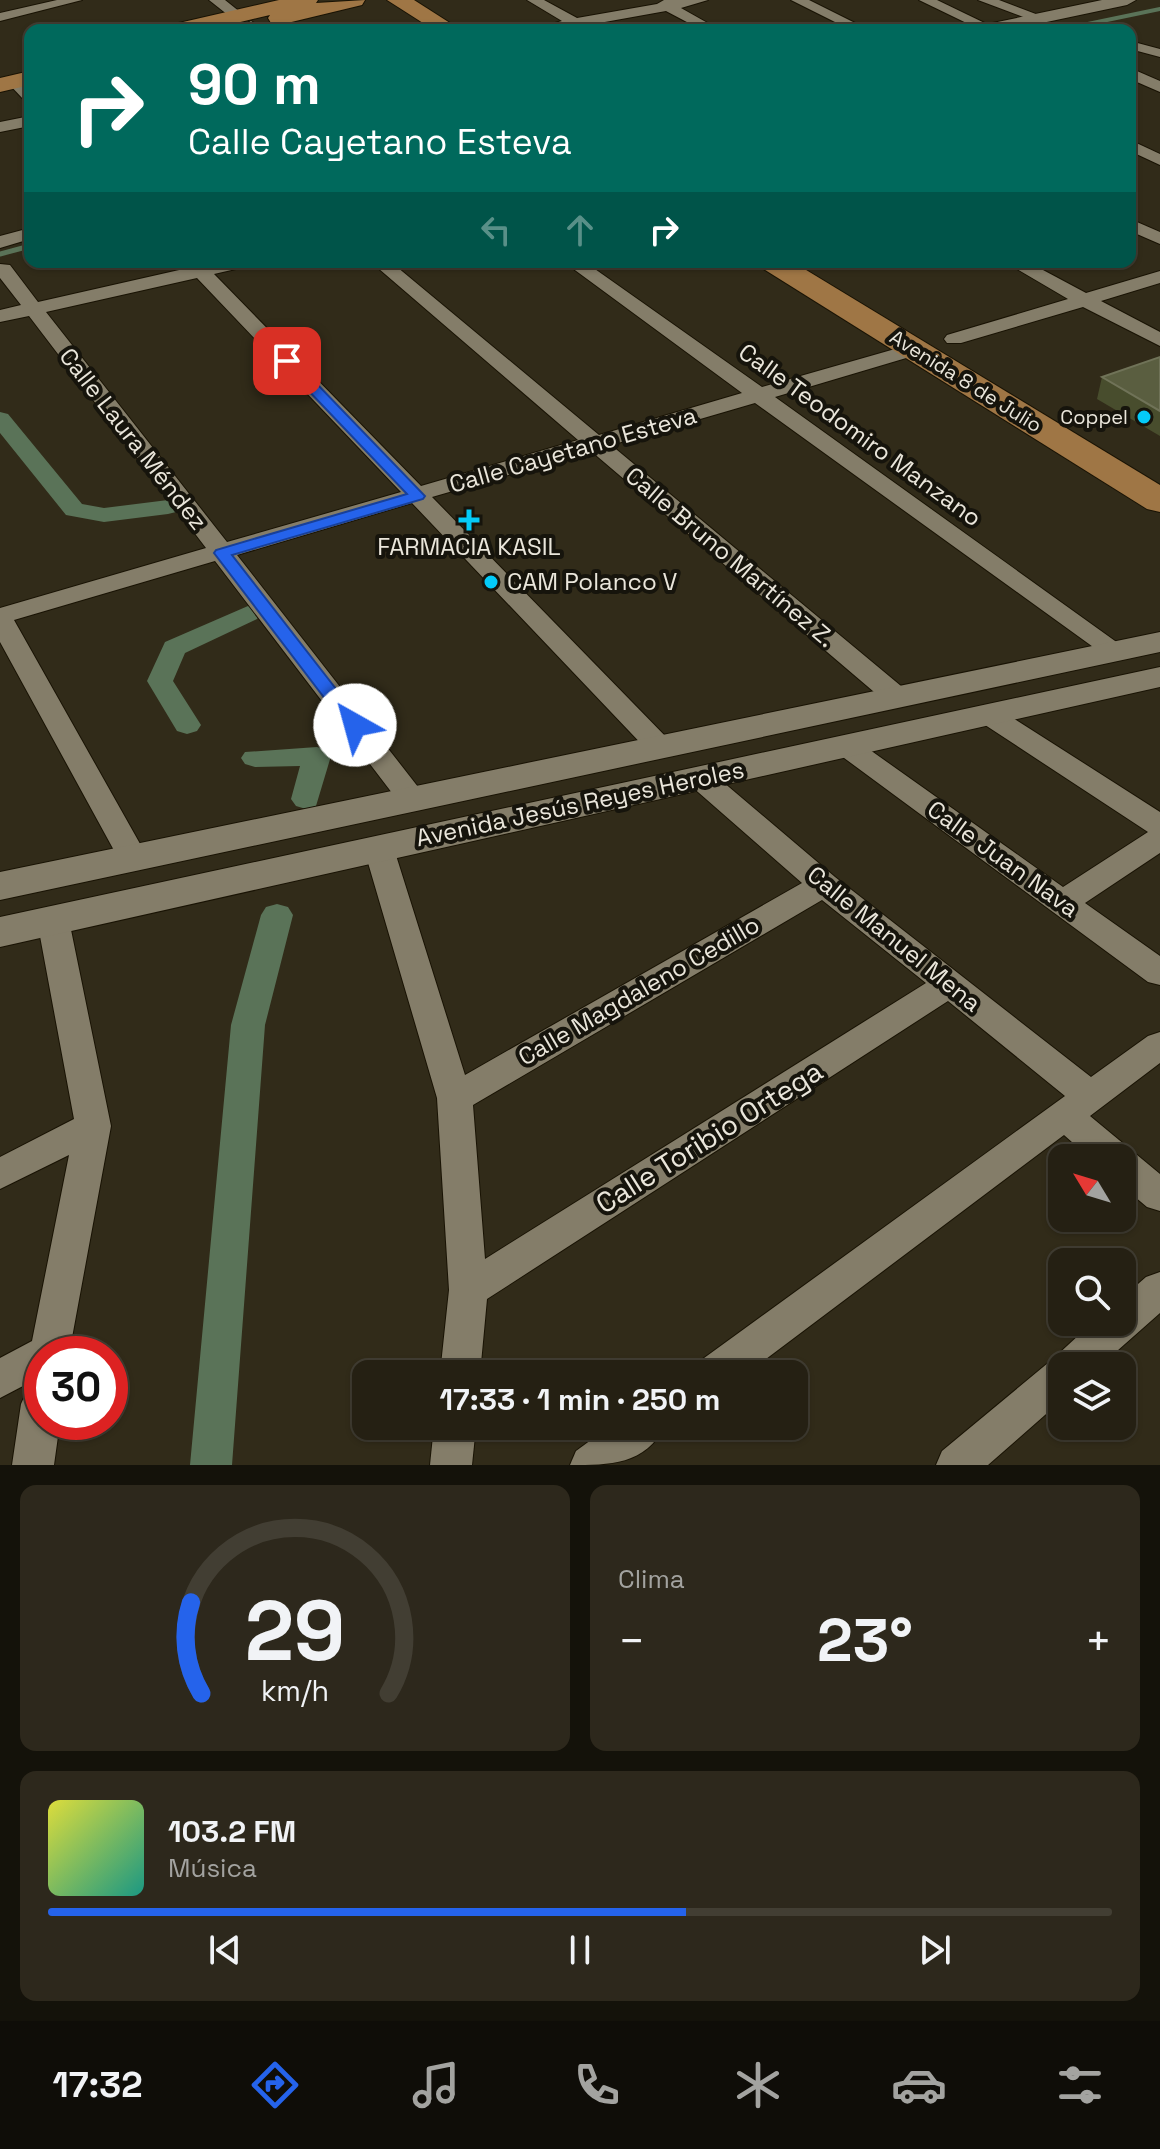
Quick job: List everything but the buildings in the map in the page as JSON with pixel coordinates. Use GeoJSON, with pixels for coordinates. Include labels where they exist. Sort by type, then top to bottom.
{"type":"FeatureCollection","features":[{"type":"Feature","properties":{"kind":"main road"},"geometry":{"type":"LineString","coordinates":[[247,24],[307,0]]}},
{"type":"Feature","properties":{"kind":"main road"},"geometry":{"type":"LineString","coordinates":[[248,24],[354,0]]}},
{"type":"Feature","properties":{"kind":"main road"},"geometry":{"type":"LineString","coordinates":[[363,0],[400,24]]}},
{"type":"Feature","properties":{"kind":"main road"},"geometry":{"type":"LineString","coordinates":[[398,0],[440,24]]}},
{"type":"Feature","properties":{"kind":"main road","name":"Avenida 8 de Julio"},"geometry":{"type":"LineString","coordinates":[[782,268],[1160,501]]}},
{"type":"Feature","properties":{"kind":"main road","name":"Avenida 8 de Julio"},"geometry":{"type":"LineString","coordinates":[[837,268],[1160,467]]}},
{"type":"Feature","properties":{"kind":"street"},"geometry":{"type":"LineString","coordinates":[[0,17],[75,0]]}},
{"type":"Feature","properties":{"kind":"street"},"geometry":{"type":"LineString","coordinates":[[216,0],[243,24]]}},
{"type":"Feature","properties":{"kind":"street"},"geometry":{"type":"LineString","coordinates":[[534,0],[575,24]]}},
{"type":"Feature","properties":{"kind":"street"},"geometry":{"type":"LineString","coordinates":[[590,24],[661,3],[701,0]]}},
{"type":"Feature","properties":{"kind":"street"},"geometry":{"type":"LineString","coordinates":[[798,0],[849,24]]}},
{"type":"Feature","properties":{"kind":"street"},"geometry":{"type":"LineString","coordinates":[[926,0],[976,24]]}},
{"type":"Feature","properties":{"kind":"street"},"geometry":{"type":"LineString","coordinates":[[985,0],[1042,19]]}},
{"type":"Feature","properties":{"kind":"street"},"geometry":{"type":"LineString","coordinates":[[1014,24],[1115,1]]}},
{"type":"Feature","properties":{"kind":"street"},"geometry":{"type":"LineString","coordinates":[[661,3],[701,24]]}},
{"type":"Feature","properties":{"kind":"street"},"geometry":{"type":"LineString","coordinates":[[1136,47],[1157,52]]}},
{"type":"Feature","properties":{"kind":"street"},"geometry":{"type":"LineString","coordinates":[[1136,57],[1157,52]]}},
{"type":"Feature","properties":{"kind":"street"},"geometry":{"type":"LineString","coordinates":[[1136,76],[1160,87]]}},
{"type":"Feature","properties":{"kind":"street"},"geometry":{"type":"LineString","coordinates":[[0,127],[24,122]]}},
{"type":"Feature","properties":{"kind":"street"},"geometry":{"type":"LineString","coordinates":[[1136,148],[1160,160]]}},
{"type":"Feature","properties":{"kind":"street"},"geometry":{"type":"LineString","coordinates":[[1136,227],[1160,239]]}},
{"type":"Feature","properties":{"kind":"street"},"geometry":{"type":"LineString","coordinates":[[0,242],[24,235]]}},
{"type":"Feature","properties":{"kind":"street"},"geometry":{"type":"LineString","coordinates":[[0,316],[192,268]]}},
{"type":"Feature","properties":{"kind":"street"},"geometry":{"type":"LineString","coordinates":[[197,268],[660,747]]}},
{"type":"Feature","properties":{"kind":"street","name":"Calle Bruno Martínez Z."},"geometry":{"type":"LineString","coordinates":[[387,268],[897,697]]}},
{"type":"Feature","properties":{"kind":"street","name":"Calle Teodomiro Manzano"},"geometry":{"type":"LineString","coordinates":[[581,268],[1116,651]]}},
{"type":"Feature","properties":{"kind":"street"},"geometry":{"type":"LineString","coordinates":[[1025,268],[1160,340]]}},
{"type":"Feature","properties":{"kind":"street","name":"Calle Laura Méndez"},"geometry":{"type":"LineString","coordinates":[[3,269],[412,799]]}},
{"type":"Feature","properties":{"kind":"street"},"geometry":{"type":"LineString","coordinates":[[954,339],[1160,277]]}},
{"type":"Feature","properties":{"kind":"street","name":"Calle Cayetano Esteva"},"geometry":{"type":"LineString","coordinates":[[0,617],[916,349]]}},
{"type":"Feature","properties":{"kind":"street"},"geometry":{"type":"LineString","coordinates":[[0,617],[133,858]]}},
{"type":"Feature","properties":{"kind":"street","name":"Avenida Jesús Reyes Heroles"},"geometry":{"type":"LineString","coordinates":[[0,886],[1160,642]]}},
{"type":"Feature","properties":{"kind":"street","name":"Avenida Jesús Reyes Heroles"},"geometry":{"type":"LineString","coordinates":[[0,932],[1160,677]]}},
{"type":"Feature","properties":{"kind":"street"},"geometry":{"type":"LineString","coordinates":[[989,715],[1160,826]]}},
{"type":"Feature","properties":{"kind":"street","name":"Calle Juan Nava"},"geometry":{"type":"LineString","coordinates":[[846,746],[1160,973]]}},
{"type":"Feature","properties":{"kind":"street","name":"Calle Manuel Mena"},"geometry":{"type":"LineString","coordinates":[[700,778],[824,885],[950,984],[1078,1106],[1105,1144]]}},
{"type":"Feature","properties":{"kind":"street"},"geometry":{"type":"LineString","coordinates":[[1063,902],[1160,839]]}},
{"type":"Feature","properties":{"kind":"street"},"geometry":{"type":"LineString","coordinates":[[379,849],[455,1098],[468,1290],[461,1360]]}},
{"type":"Feature","properties":{"kind":"street","name":"Calle Magdaleno Cedillo"},"geometry":{"type":"LineString","coordinates":[[455,1098],[824,885]]}},
{"type":"Feature","properties":{"kind":"street"},"geometry":{"type":"LineString","coordinates":[[50,1336],[93,1126],[53,920]]}},
{"type":"Feature","properties":{"kind":"street","name":"Calle Toribio Ortega"},"geometry":{"type":"LineString","coordinates":[[468,1290],[950,984]]}},
{"type":"Feature","properties":{"kind":"street"},"geometry":{"type":"LineString","coordinates":[[733,1360],[1160,1045]]}},
{"type":"Feature","properties":{"kind":"street"},"geometry":{"type":"LineString","coordinates":[[0,1174],[93,1126]]}},
{"type":"Feature","properties":{"kind":"street"},"geometry":{"type":"LineString","coordinates":[[1136,1176],[1160,1196]]}},
{"type":"Feature","properties":{"kind":"street"},"geometry":{"type":"LineString","coordinates":[[1136,1310],[1160,1289]]}},
{"type":"Feature","properties":{"kind":"street"},"geometry":{"type":"LineString","coordinates":[[1087,1352],[1106,1336]]}},
{"type":"Feature","properties":{"kind":"street"},"geometry":{"type":"LineString","coordinates":[[0,1379],[24,1365]]}},
{"type":"Feature","properties":{"kind":"street"},"geometry":{"type":"LineString","coordinates":[[957,1465],[1048,1386]]}},
{"type":"Feature","properties":{"kind":"street"},"geometry":{"type":"LineString","coordinates":[[33,1465],[37,1440]]}},
{"type":"Feature","properties":{"kind":"street"},"geometry":{"type":"LineString","coordinates":[[451,1465],[454,1440]]}},
{"type":"Feature","properties":{"kind":"street"},"geometry":{"type":"LineString","coordinates":[[591,1465],[625,1440]]}},
{"type":"Feature","properties":{"kind":"waterway"},"geometry":{"type":"LineString","coordinates":[[1088,24],[1160,9]]}},
{"type":"Feature","properties":{"kind":"waterway"},"geometry":{"type":"LineString","coordinates":[[0,254],[24,248]]}},
{"type":"Feature","properties":{"kind":"waterway"},"geometry":{"type":"LineString","coordinates":[[0,419],[74,510],[104,515],[168,507]]}},
{"type":"Feature","properties":{"kind":"waterway"},"geometry":{"type":"LineString","coordinates":[[187,725],[160,681],[174,648],[248,614]]}},
{"type":"Feature","properties":{"kind":"waterway"},"geometry":{"type":"LineString","coordinates":[[255,758],[317,756],[306,799]]}},
{"type":"Feature","properties":{"kind":"waterway"},"geometry":{"type":"LineString","coordinates":[[211,1465],[248,1025],[277,915]]}},
{"type":"Feature","properties":{"kind":"place","name":"Coppel"},"geometry":{"type":"Point","coordinates":[1144,417]}},
{"type":"Feature","properties":{"kind":"place","name":"FARMACIA KASIL"},"geometry":{"type":"Point","coordinates":[469,520]}},
{"type":"Feature","properties":{"kind":"place","name":"CAM Polanco V"},"geometry":{"type":"Point","coordinates":[491,582]}},
{"type":"Feature","properties":{"kind":"route"},"geometry":{"type":"LineString","coordinates":[[287,361],[418,496],[222,553],[355,725]]}}]}
